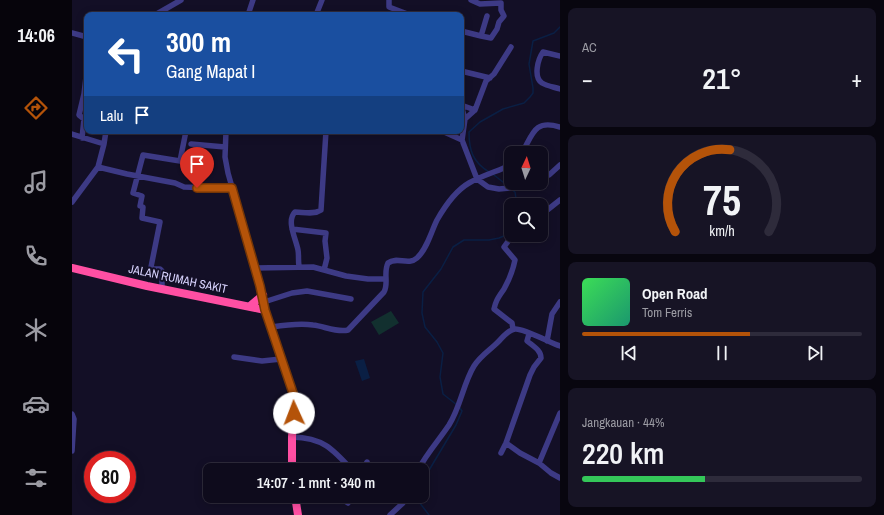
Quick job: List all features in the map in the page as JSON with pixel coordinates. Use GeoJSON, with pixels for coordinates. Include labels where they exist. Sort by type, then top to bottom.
{"type":"FeatureCollection","features":[{"type":"Feature","properties":{"kind":"highway","name":"JALAN RUMAH SAKIT"},"geometry":{"type":"LineString","coordinates":[[72,268],[162,289],[250,306],[264,302]]}},
{"type":"Feature","properties":{"kind":"highway"},"geometry":{"type":"LineString","coordinates":[[250,306],[264,302],[294,399],[292,463]]}},
{"type":"Feature","properties":{"kind":"highway"},"geometry":{"type":"LineString","coordinates":[[295,503],[298,515]]}},
{"type":"Feature","properties":{"kind":"street"},"geometry":{"type":"LineString","coordinates":[[159,12],[168,4],[181,0]]}},
{"type":"Feature","properties":{"kind":"street"},"geometry":{"type":"LineString","coordinates":[[249,12],[253,0]]}},
{"type":"Feature","properties":{"kind":"street"},"geometry":{"type":"LineString","coordinates":[[317,12],[322,0]]}},
{"type":"Feature","properties":{"kind":"street"},"geometry":{"type":"LineString","coordinates":[[389,0],[389,6],[403,12]]}},
{"type":"Feature","properties":{"kind":"street"},"geometry":{"type":"LineString","coordinates":[[464,32],[492,38],[499,22],[504,16],[501,10],[502,1],[480,4],[474,1]]}},
{"type":"Feature","properties":{"kind":"street"},"geometry":{"type":"LineString","coordinates":[[481,36],[486,16]]}},
{"type":"Feature","properties":{"kind":"street"},"geometry":{"type":"LineString","coordinates":[[72,33],[84,36]]}},
{"type":"Feature","properties":{"kind":"street"},"geometry":{"type":"LineString","coordinates":[[465,119],[475,110],[483,86],[494,74],[511,47]]}},
{"type":"Feature","properties":{"kind":"street"},"geometry":{"type":"LineString","coordinates":[[560,56],[543,52],[537,72],[542,83],[560,89]]}},
{"type":"Feature","properties":{"kind":"street"},"geometry":{"type":"LineString","coordinates":[[464,72],[490,78]]}},
{"type":"Feature","properties":{"kind":"street"},"geometry":{"type":"LineString","coordinates":[[82,138],[84,119],[79,115],[84,94]]}},
{"type":"Feature","properties":{"kind":"street"},"geometry":{"type":"LineString","coordinates":[[464,105],[475,110]]}},
{"type":"Feature","properties":{"kind":"street"},"geometry":{"type":"LineString","coordinates":[[464,115],[464,126]]}},
{"type":"Feature","properties":{"kind":"street"},"geometry":{"type":"LineString","coordinates":[[526,146],[534,131],[540,125],[549,124],[560,126]]}},
{"type":"Feature","properties":{"kind":"street"},"geometry":{"type":"LineString","coordinates":[[72,134],[104,144]]}},
{"type":"Feature","properties":{"kind":"street"},"geometry":{"type":"LineString","coordinates":[[72,202],[98,167],[106,134]]}},
{"type":"Feature","properties":{"kind":"street"},"geometry":{"type":"LineString","coordinates":[[162,289],[162,271],[160,269],[152,269],[151,267],[160,222],[142,218],[143,207],[140,206],[142,196],[133,193],[144,155],[180,161],[185,134]]}},
{"type":"Feature","properties":{"kind":"street"},"geometry":{"type":"LineString","coordinates":[[226,134],[225,158],[264,302],[292,292],[307,291],[351,299]]}},
{"type":"Feature","properties":{"kind":"street"},"geometry":{"type":"LineString","coordinates":[[299,266],[298,251],[292,229],[292,215],[295,212],[313,213],[321,210],[326,134]]}},
{"type":"Feature","properties":{"kind":"street"},"geometry":{"type":"LineString","coordinates":[[449,134],[462,140]]}},
{"type":"Feature","properties":{"kind":"street"},"geometry":{"type":"LineString","coordinates":[[463,134],[462,140],[477,179],[488,186],[499,189],[504,188]]}},
{"type":"Feature","properties":{"kind":"street"},"geometry":{"type":"LineString","coordinates":[[192,144],[225,147]]}},
{"type":"Feature","properties":{"kind":"street"},"geometry":{"type":"LineString","coordinates":[[548,175],[560,165]]}},
{"type":"Feature","properties":{"kind":"street"},"geometry":{"type":"LineString","coordinates":[[98,167],[175,183],[184,187],[232,188]]}},
{"type":"Feature","properties":{"kind":"street"},"geometry":{"type":"LineString","coordinates":[[272,327],[303,324],[325,326],[342,331],[348,330],[384,292],[386,288],[385,271],[388,263],[394,260],[410,262],[417,257],[423,249],[445,207],[463,186],[504,168]]}},
{"type":"Feature","properties":{"kind":"street"},"geometry":{"type":"LineString","coordinates":[[548,209],[560,200]]}},
{"type":"Feature","properties":{"kind":"street"},"geometry":{"type":"LineString","coordinates":[[292,229],[326,233],[327,258],[324,270]]}},
{"type":"Feature","properties":{"kind":"street"},"geometry":{"type":"LineString","coordinates":[[508,242],[504,247],[515,260],[504,289],[496,299],[494,310],[512,323],[513,330]]}},
{"type":"Feature","properties":{"kind":"street"},"geometry":{"type":"LineString","coordinates":[[255,268],[299,266],[313,267],[346,276],[368,279],[385,279]]}},
{"type":"Feature","properties":{"kind":"street"},"geometry":{"type":"LineString","coordinates":[[547,341],[552,314],[560,302]]}},
{"type":"Feature","properties":{"kind":"street"},"geometry":{"type":"LineString","coordinates":[[422,463],[450,424],[469,376],[475,365],[482,356],[507,333],[513,330],[524,331],[560,346]]}},
{"type":"Feature","properties":{"kind":"street"},"geometry":{"type":"LineString","coordinates":[[501,453],[506,443],[530,375],[542,357],[537,349],[527,341],[529,334]]}},
{"type":"Feature","properties":{"kind":"street"},"geometry":{"type":"LineString","coordinates":[[234,356],[262,361],[281,359]]}},
{"type":"Feature","properties":{"kind":"street"},"geometry":{"type":"LineString","coordinates":[[539,462],[560,413]]}},
{"type":"Feature","properties":{"kind":"street"},"geometry":{"type":"LineString","coordinates":[[72,414],[74,419],[72,451]]}},
{"type":"Feature","properties":{"kind":"street"},"geometry":{"type":"LineString","coordinates":[[292,437],[307,438],[319,441],[340,456],[346,463]]}},
{"type":"Feature","properties":{"kind":"street"},"geometry":{"type":"LineString","coordinates":[[506,443],[520,453],[539,462],[560,478]]}},
{"type":"Feature","properties":{"kind":"street"},"geometry":{"type":"LineString","coordinates":[[390,515],[403,503]]}},
{"type":"Feature","properties":{"kind":"green space"},"geometry":{"type":"Polygon","coordinates":[[[391,311],[399,323],[379,335],[371,322],[391,311]]]}},
{"type":"Feature","properties":{"kind":"water"},"geometry":{"type":"Polygon","coordinates":[[[364,359],[370,378],[362,381],[355,361],[364,359]]]}},
{"type":"Feature","properties":{"kind":"waterway"},"geometry":{"type":"LineString","coordinates":[[489,172],[479,164],[473,155],[470,145],[469,132],[480,122],[503,109],[524,103],[530,97],[533,93],[529,64],[533,41],[554,33],[560,27]]}},
{"type":"Feature","properties":{"kind":"waterway"},"geometry":{"type":"LineString","coordinates":[[494,175],[504,183]]}},
{"type":"Feature","properties":{"kind":"waterway"},"geometry":{"type":"LineString","coordinates":[[512,190],[515,192],[516,198]]}},
{"type":"Feature","properties":{"kind":"waterway"},"geometry":{"type":"LineString","coordinates":[[457,405],[443,394],[440,377],[443,353],[437,342],[425,327],[422,313],[423,292],[441,269],[453,247],[464,240],[489,240],[504,236]]}},
{"type":"Feature","properties":{"kind":"waterway"},"geometry":{"type":"LineString","coordinates":[[429,470],[456,425],[462,411],[460,408]]}},
{"type":"Feature","properties":{"kind":"waterway"},"geometry":{"type":"LineString","coordinates":[[420,503],[429,515]]}},
{"type":"Feature","properties":{"kind":"route"},"geometry":{"type":"LineString","coordinates":[[197,188],[232,188],[263,295],[265,310],[293,393],[294,413]]}}]}
